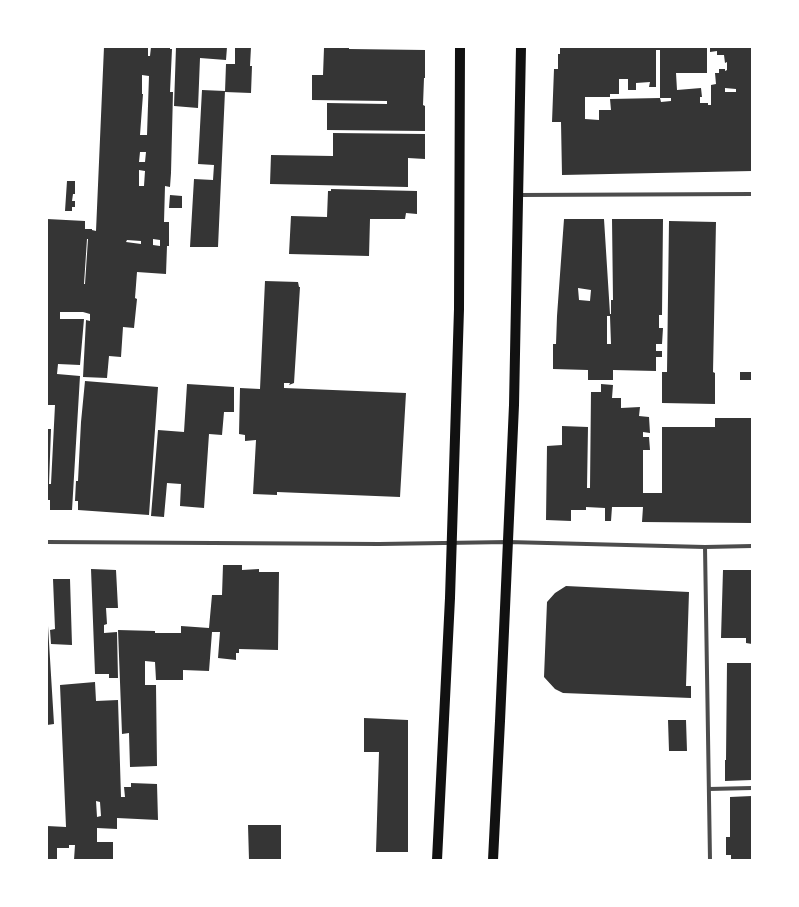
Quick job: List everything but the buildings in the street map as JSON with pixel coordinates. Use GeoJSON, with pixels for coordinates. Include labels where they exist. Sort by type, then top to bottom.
{"type":"FeatureCollection","features":[{"type":"Feature","properties":{"kind":"main road"},"geometry":{"type":"LineString","coordinates":[[437,860],[450,598],[459,309],[460,47]]}},
{"type":"Feature","properties":{"kind":"main road"},"geometry":{"type":"LineString","coordinates":[[492,860],[514,405],[521,47]]}},
{"type":"Feature","properties":{"kind":"street"},"geometry":{"type":"LineString","coordinates":[[519,195],[752,194]]}},
{"type":"Feature","properties":{"kind":"street"},"geometry":{"type":"LineString","coordinates":[[47,542],[508,542],[705,547],[752,546]]}},
{"type":"Feature","properties":{"kind":"street"},"geometry":{"type":"LineString","coordinates":[[705,547],[710,860]]}},
{"type":"Feature","properties":{"kind":"street"},"geometry":{"type":"LineString","coordinates":[[709,789],[752,788]]}}]}
